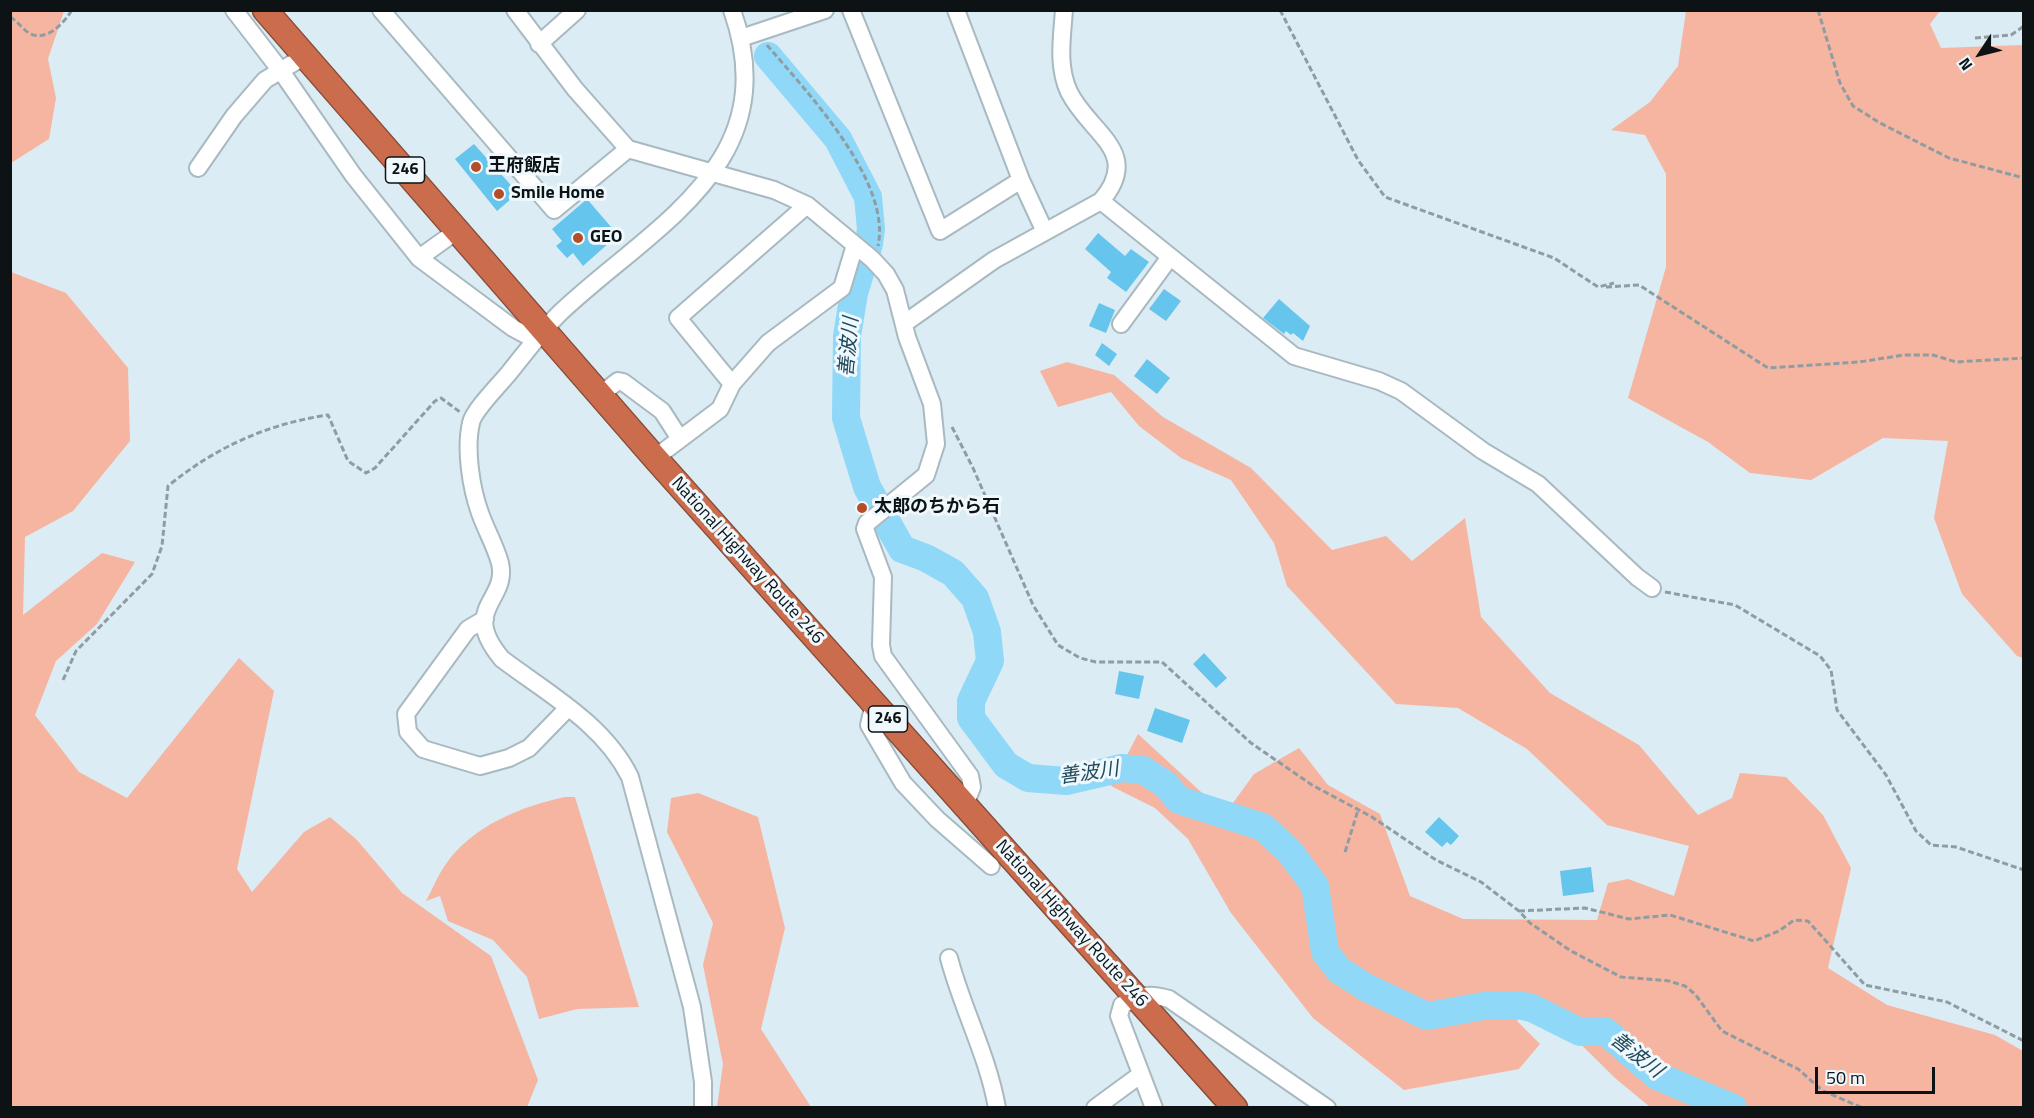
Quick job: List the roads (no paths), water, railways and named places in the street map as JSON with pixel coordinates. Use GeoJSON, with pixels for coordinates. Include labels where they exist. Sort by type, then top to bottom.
{"type":"FeatureCollection","features":[{"type":"Feature","properties":{"kind":"highway","name":"National Highway Route 246"},"geometry":{"type":"LineString","coordinates":[[265,10],[458,230],[535,332],[600,395],[1137,997],[1227,1104]]}},
{"type":"Feature","properties":{"kind":"street"},"geometry":{"type":"LineString","coordinates":[[234,10],[281,71],[352,175],[418,258],[513,328],[535,332]]}},
{"type":"Feature","properties":{"kind":"street"},"geometry":{"type":"LineString","coordinates":[[381,10],[554,210],[628,149]]}},
{"type":"Feature","properties":{"kind":"street"},"geometry":{"type":"LineString","coordinates":[[514,10],[574,89],[628,149],[774,190],[807,205],[866,254],[895,290],[907,337],[932,404],[936,444],[933,461],[926,475],[878,514],[865,529],[883,577],[881,650],[970,776],[972,787],[965,805]]}},
{"type":"Feature","properties":{"kind":"street"},"geometry":{"type":"LineString","coordinates":[[539,44],[578,10]]}},
{"type":"Feature","properties":{"kind":"street"},"geometry":{"type":"LineString","coordinates":[[703,1107],[703,1082],[692,1007],[630,777],[620,757],[602,735],[502,659],[489,644],[484,612],[498,585],[501,570],[475,496],[470,457],[471,421],[535,332],[698,193],[730,147],[741,113],[745,69],[741,38],[732,10]]}},
{"type":"Feature","properties":{"kind":"street"},"geometry":{"type":"LineString","coordinates":[[741,38],[825,10]]}},
{"type":"Feature","properties":{"kind":"street"},"geometry":{"type":"LineString","coordinates":[[851,10],[940,231],[1021,180]]}},
{"type":"Feature","properties":{"kind":"street"},"geometry":{"type":"LineString","coordinates":[[956,10],[1021,180],[1045,232]]}},
{"type":"Feature","properties":{"kind":"street"},"geometry":{"type":"LineString","coordinates":[[905,323],[994,260],[1101,201],[1113,187],[1119,163],[1113,150],[1070,94],[1064,76],[1060,50],[1064,10]]}},
{"type":"Feature","properties":{"kind":"street"},"geometry":{"type":"LineString","coordinates":[[198,168],[234,116],[266,80],[304,56]]}},
{"type":"Feature","properties":{"kind":"street"},"geometry":{"type":"LineString","coordinates":[[1101,201],[1294,356],[1379,381],[1401,391],[1483,451],[1538,484],[1637,578],[1652,588]]}},
{"type":"Feature","properties":{"kind":"street"},"geometry":{"type":"LineString","coordinates":[[732,384],[678,318],[807,205]]}},
{"type":"Feature","properties":{"kind":"street"},"geometry":{"type":"LineString","coordinates":[[418,258],[458,230]]}},
{"type":"Feature","properties":{"kind":"street"},"geometry":{"type":"LineString","coordinates":[[655,458],[720,409],[732,384],[768,343],[842,288],[866,254]]}},
{"type":"Feature","properties":{"kind":"street"},"geometry":{"type":"LineString","coordinates":[[1121,324],[1170,257]]}},
{"type":"Feature","properties":{"kind":"street"},"geometry":{"type":"LineString","coordinates":[[600,395],[618,381],[623,382],[662,411],[680,439]]}},
{"type":"Feature","properties":{"kind":"street"},"geometry":{"type":"LineString","coordinates":[[484,619],[468,629],[406,714],[408,732],[423,749],[480,766],[509,758],[529,748],[567,709]]}},
{"type":"Feature","properties":{"kind":"street"},"geometry":{"type":"LineString","coordinates":[[874,704],[869,725],[903,783],[937,819],[991,866]]}},
{"type":"Feature","properties":{"kind":"street"},"geometry":{"type":"LineString","coordinates":[[949,958],[998,1106]]}},
{"type":"Feature","properties":{"kind":"street"},"geometry":{"type":"LineString","coordinates":[[1154,1107],[1119,1016],[1122,1005],[1137,997],[1154,994],[1168,999],[1327,1107]]}},
{"type":"Feature","properties":{"kind":"street"},"geometry":{"type":"LineString","coordinates":[[1095,1107],[1140,1075]]}},
{"type":"Feature","properties":{"kind":"waterway","name":"善波川"},"geometry":{"type":"LineString","coordinates":[[768,56],[838,139],[868,197],[871,229],[869,244],[854,293],[847,336],[846,418],[867,487],[902,549],[926,558],[953,573],[975,598],[987,632],[990,661],[971,701],[971,718],[1006,765],[1028,778],[1066,781],[1122,768],[1143,770],[1165,784],[1179,800],[1263,827],[1290,852],[1315,886],[1325,952],[1339,970],[1367,988],[1427,1016],[1489,1005],[1518,1005],[1532,1008],[1580,1032],[1605,1031],[1657,1076],[1733,1108]]}},
{"type":"Feature","properties":{"kind":"place","name":"王府飯店"},"geometry":{"type":"Point","coordinates":[476,167]}},
{"type":"Feature","properties":{"kind":"place","name":"Smile Home"},"geometry":{"type":"Point","coordinates":[499,194]}},
{"type":"Feature","properties":{"kind":"place","name":"GEO"},"geometry":{"type":"Point","coordinates":[578,238]}},
{"type":"Feature","properties":{"kind":"place","name":"太郎のちから石"},"geometry":{"type":"Point","coordinates":[862,508]}}]}
